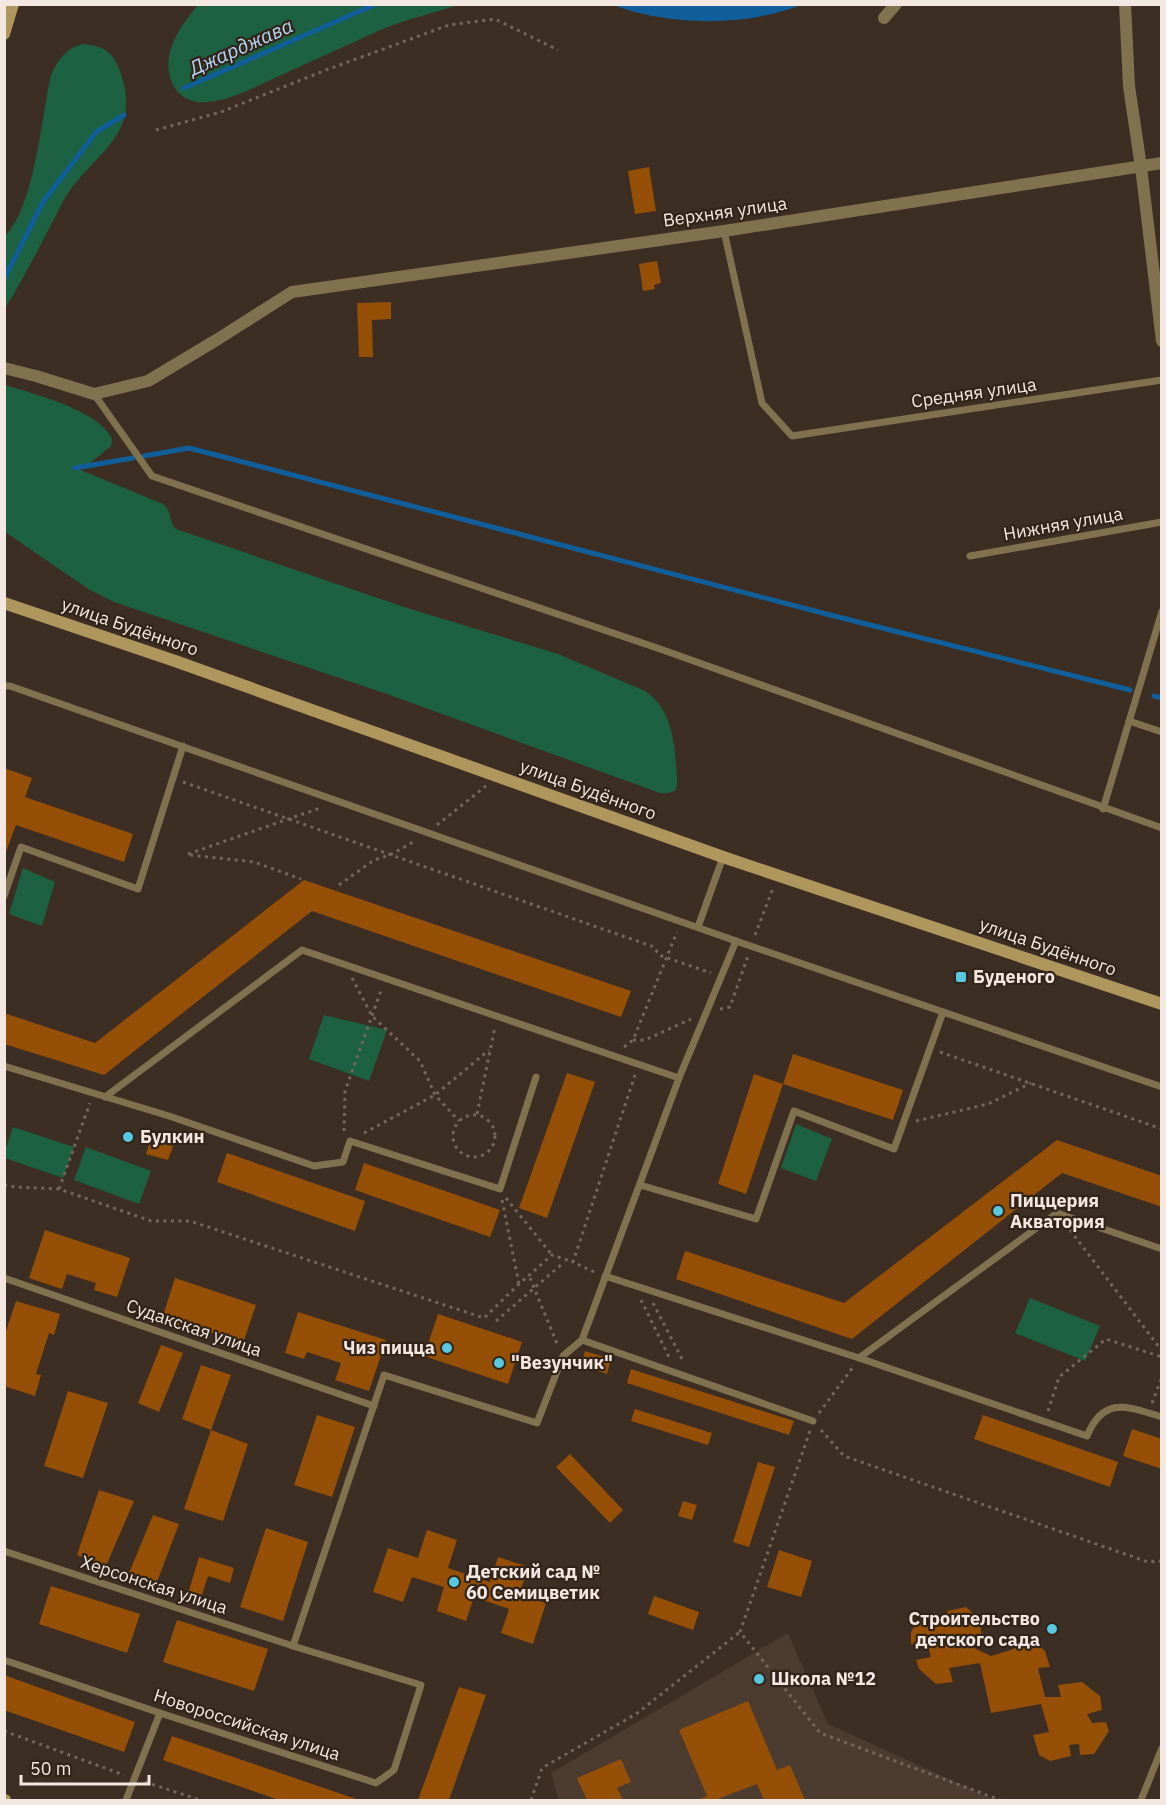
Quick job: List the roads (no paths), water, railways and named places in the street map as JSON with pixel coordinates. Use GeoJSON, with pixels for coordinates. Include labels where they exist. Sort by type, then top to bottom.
{"type":"FeatureCollection","features":[{"type":"Feature","properties":{"kind":"main road"},"geometry":{"type":"LineString","coordinates":[[4,34],[14,4]]}},
{"type":"Feature","properties":{"kind":"main road","name":"улица Будённого"},"geometry":{"type":"LineString","coordinates":[[4,603],[175,661],[723,857],[1161,1005]]}},
{"type":"Feature","properties":{"kind":"street"},"geometry":{"type":"LineString","coordinates":[[884,18],[896,4]]}},
{"type":"Feature","properties":{"kind":"street"},"geometry":{"type":"LineString","coordinates":[[1125,4],[1129,86],[1142,167],[1161,341]]}},
{"type":"Feature","properties":{"kind":"street","name":"Верхняя улица"},"geometry":{"type":"LineString","coordinates":[[94,394],[148,381],[292,292],[724,231],[1161,163]]}},
{"type":"Feature","properties":{"kind":"street"},"geometry":{"type":"LineString","coordinates":[[4,368],[94,394]]}},
{"type":"Feature","properties":{"kind":"lane","name":"Средняя улица"},"geometry":{"type":"LineString","coordinates":[[724,231],[762,403],[792,436],[1161,380]]}},
{"type":"Feature","properties":{"kind":"lane"},"geometry":{"type":"LineString","coordinates":[[94,394],[152,476],[652,646],[1161,828]]}},
{"type":"Feature","properties":{"kind":"lane","name":"Нижняя улица"},"geometry":{"type":"LineString","coordinates":[[970,556],[1161,522]]}},
{"type":"Feature","properties":{"kind":"lane"},"geometry":{"type":"LineString","coordinates":[[1103,809],[1161,611]]}},
{"type":"Feature","properties":{"kind":"lane"},"geometry":{"type":"LineString","coordinates":[[4,686],[10,686],[183,746],[1161,1088]]}},
{"type":"Feature","properties":{"kind":"lane"},"geometry":{"type":"LineString","coordinates":[[1129,721],[1161,732]]}},
{"type":"Feature","properties":{"kind":"lane"},"geometry":{"type":"LineString","coordinates":[[4,896],[21,847],[138,889],[183,746]]}},
{"type":"Feature","properties":{"kind":"lane"},"geometry":{"type":"LineString","coordinates":[[698,927],[723,857]]}},
{"type":"Feature","properties":{"kind":"lane"},"geometry":{"type":"LineString","coordinates":[[293,1646],[384,1375],[537,1423],[563,1356],[582,1340],[679,1078],[736,941]]}},
{"type":"Feature","properties":{"kind":"lane"},"geometry":{"type":"LineString","coordinates":[[105,1097],[302,950],[679,1078]]}},
{"type":"Feature","properties":{"kind":"lane"},"geometry":{"type":"LineString","coordinates":[[640,1185],[756,1219],[794,1111],[894,1149],[943,1012]]}},
{"type":"Feature","properties":{"kind":"lane"},"geometry":{"type":"LineString","coordinates":[[4,1066],[169,1116],[314,1166],[343,1162],[350,1142],[500,1189],[536,1077]]}},
{"type":"Feature","properties":{"kind":"lane"},"geometry":{"type":"LineString","coordinates":[[859,1358],[1057,1213],[1161,1249]]}},
{"type":"Feature","properties":{"kind":"lane"},"geometry":{"type":"LineString","coordinates":[[605,1276],[859,1358],[1087,1436],[1091,1425],[1103,1412],[1115,1407],[1128,1406],[1161,1417]]}},
{"type":"Feature","properties":{"kind":"lane","name":"Судакская улица"},"geometry":{"type":"LineString","coordinates":[[4,1278],[374,1406]]}},
{"type":"Feature","properties":{"kind":"lane"},"geometry":{"type":"LineString","coordinates":[[582,1340],[813,1421]]}},
{"type":"Feature","properties":{"kind":"lane","name":"Херсонская улица"},"geometry":{"type":"LineString","coordinates":[[4,1551],[293,1646],[421,1685]]}},
{"type":"Feature","properties":{"kind":"lane","name":"Новороссийская улица"},"geometry":{"type":"LineString","coordinates":[[4,1659],[160,1713],[376,1783],[394,1770],[421,1685]]}},
{"type":"Feature","properties":{"kind":"lane"},"geometry":{"type":"LineString","coordinates":[[126,1800],[160,1713]]}},
{"type":"Feature","properties":{"kind":"lane"},"geometry":{"type":"LineString","coordinates":[[1141,1800],[1161,1748]]}},
{"type":"Feature","properties":{"kind":"water"},"geometry":{"type":"Polygon","coordinates":[[[613,5],[801,5],[756,17],[707,21],[658,17],[613,5]]]}},
{"type":"Feature","properties":{"kind":"waterway","name":"Джарджава"},"geometry":{"type":"LineString","coordinates":[[184,88],[376,4]]}},
{"type":"Feature","properties":{"kind":"waterway","name":"Джарджава"},"geometry":{"type":"LineString","coordinates":[[4,279],[43,202],[96,132],[124,115]]}},
{"type":"Feature","properties":{"kind":"waterway"},"geometry":{"type":"LineString","coordinates":[[144,456],[189,448],[838,617],[1130,690]]}},
{"type":"Feature","properties":{"kind":"waterway"},"geometry":{"type":"LineString","coordinates":[[75,468],[133,458]]}},
{"type":"Feature","properties":{"kind":"waterway"},"geometry":{"type":"LineString","coordinates":[[1154,696],[1162,698]]}},
{"type":"Feature","properties":{"kind":"place","name":"Буденого"},"geometry":{"type":"Point","coordinates":[961,977]}},
{"type":"Feature","properties":{"kind":"place","name":"Булкин"},"geometry":{"type":"Point","coordinates":[128,1137]}},
{"type":"Feature","properties":{"kind":"place","name":"Пиццерия Акватория"},"geometry":{"type":"Point","coordinates":[998,1211]}},
{"type":"Feature","properties":{"kind":"place","name":"Чиз пицца"},"geometry":{"type":"Point","coordinates":[447,1348]}},
{"type":"Feature","properties":{"kind":"place","name":"\"Везунчик\""},"geometry":{"type":"Point","coordinates":[499,1363]}},
{"type":"Feature","properties":{"kind":"place","name":"Детский сад № 60 Семицветик"},"geometry":{"type":"Point","coordinates":[454,1582]}},
{"type":"Feature","properties":{"kind":"place","name":"Строительство детского сада"},"geometry":{"type":"Point","coordinates":[1052,1629]}},
{"type":"Feature","properties":{"kind":"place","name":"Школа №12"},"geometry":{"type":"Point","coordinates":[759,1679]}}]}
